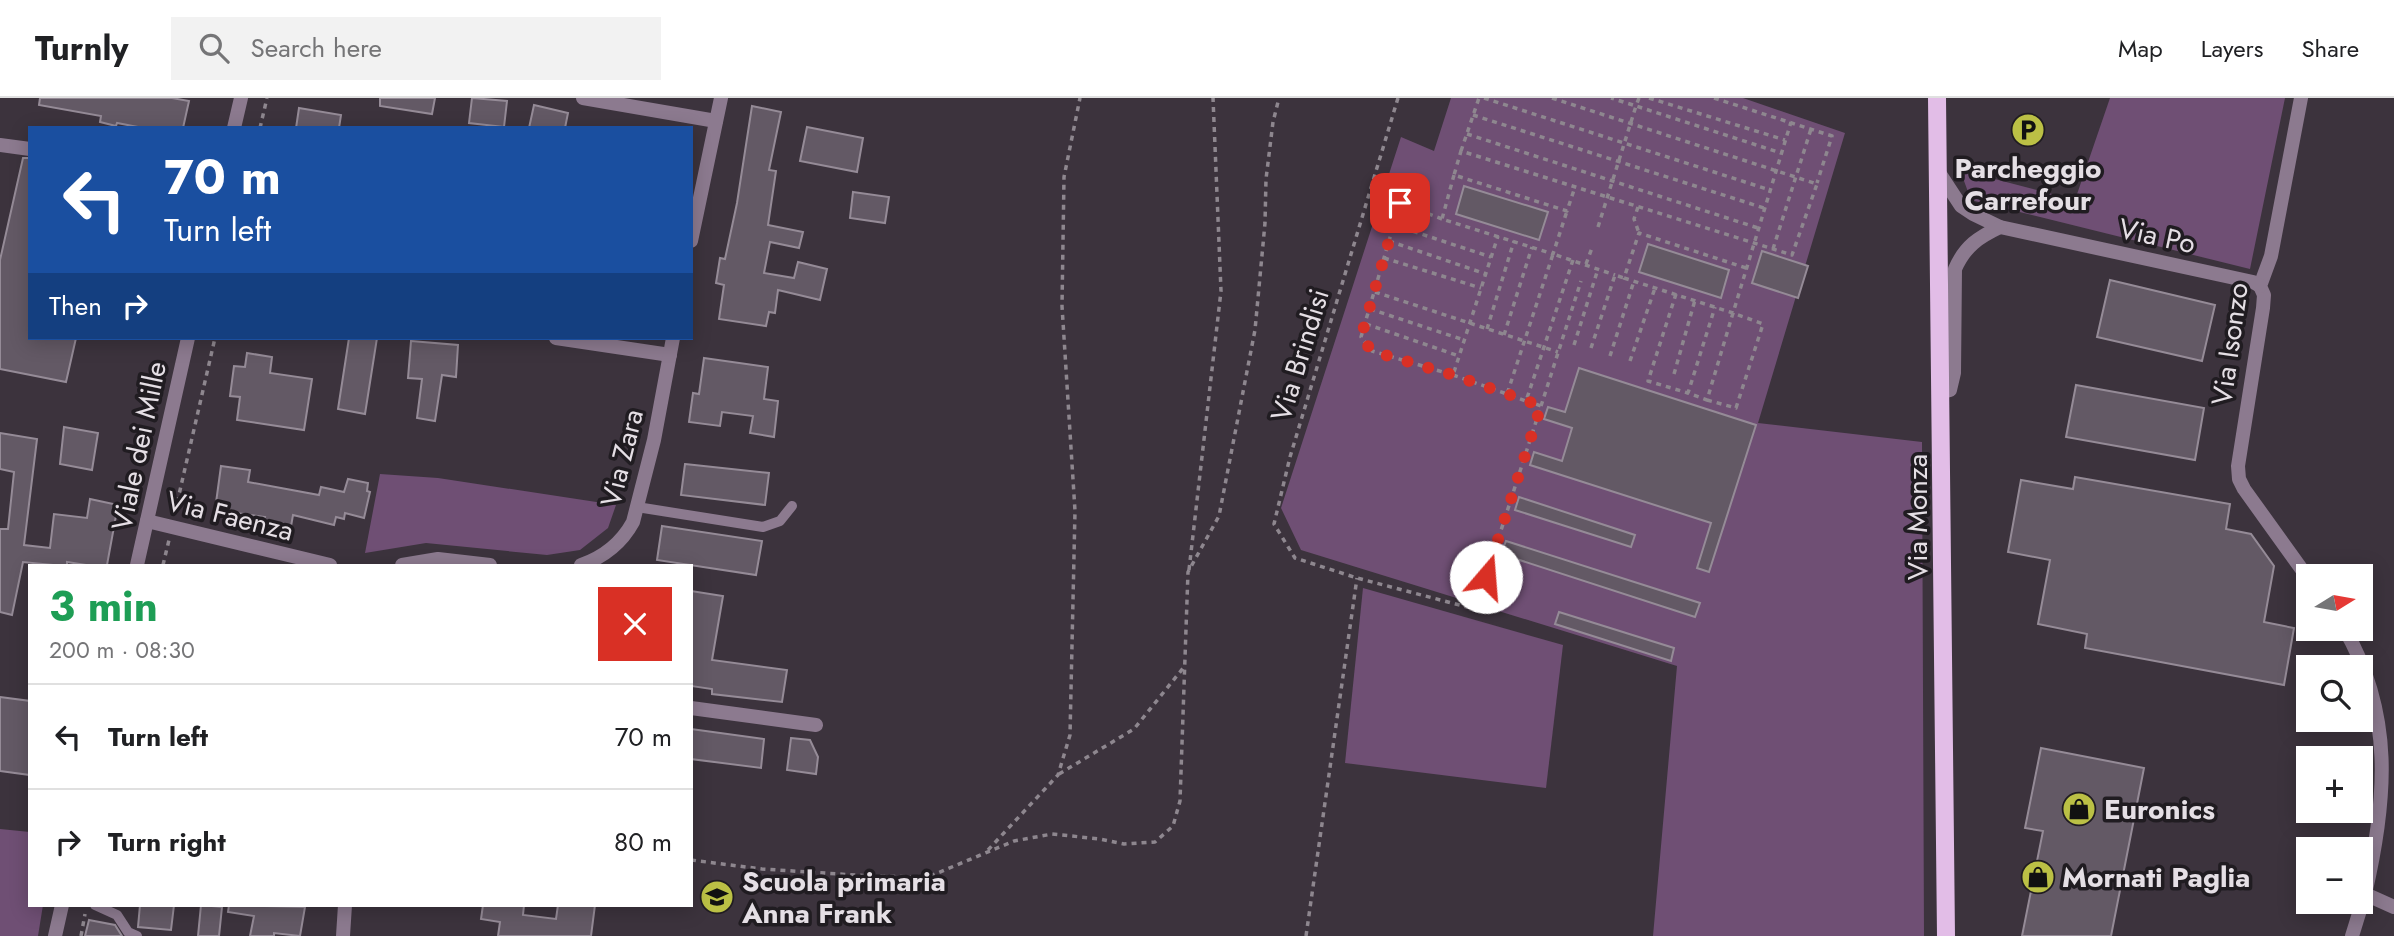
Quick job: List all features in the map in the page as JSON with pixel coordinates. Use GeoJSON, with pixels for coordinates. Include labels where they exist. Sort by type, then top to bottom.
{"type":"FeatureCollection","features":[{"type":"Feature","properties":{"kind":"main road","name":"Via Monza"},"geometry":{"type":"LineString","coordinates":[[1937,98],[1946,936]]}},
{"type":"Feature","properties":{"kind":"street"},"geometry":{"type":"LineString","coordinates":[[234,126],[241,98]]}},
{"type":"Feature","properties":{"kind":"street"},"geometry":{"type":"LineString","coordinates":[[583,98],[716,121]]}},
{"type":"Feature","properties":{"kind":"street"},"geometry":{"type":"LineString","coordinates":[[693,231],[721,98]]}},
{"type":"Feature","properties":{"kind":"street","name":"Via Isonzo"},"geometry":{"type":"LineString","coordinates":[[2298,564],[2244,489],[2239,479],[2239,455],[2263,308],[2264,295],[2260,286],[2271,256],[2301,98]]}},
{"type":"Feature","properties":{"kind":"street"},"geometry":{"type":"LineString","coordinates":[[0,145],[28,149]]}},
{"type":"Feature","properties":{"kind":"street","name":"Via Po"},"geometry":{"type":"LineString","coordinates":[[1938,171],[1961,206],[2000,227],[2253,282],[2260,286]]}},
{"type":"Feature","properties":{"kind":"street"},"geometry":{"type":"LineString","coordinates":[[1942,392],[1950,390],[1954,373],[1955,270],[1959,258],[1971,244],[2000,227]]}},
{"type":"Feature","properties":{"kind":"street","name":"Viale dei Mille"},"geometry":{"type":"LineString","coordinates":[[137,564],[188,340]]}},
{"type":"Feature","properties":{"kind":"street"},"geometry":{"type":"LineString","coordinates":[[569,340],[670,355]]}},
{"type":"Feature","properties":{"kind":"street","name":"Via Zara"},"geometry":{"type":"LineString","coordinates":[[583,564],[608,553],[627,532],[637,507],[654,440],[673,340]]}},
{"type":"Feature","properties":{"kind":"street","name":"Via Faenza"},"geometry":{"type":"LineString","coordinates":[[147,521],[308,562]]}},
{"type":"Feature","properties":{"kind":"street"},"geometry":{"type":"LineString","coordinates":[[408,564],[438,559],[480,564]]}},
{"type":"Feature","properties":{"kind":"street"},"geometry":{"type":"LineString","coordinates":[[2352,641],[2370,675],[2386,736],[2383,816],[2373,859]]}},
{"type":"Feature","properties":{"kind":"street"},"geometry":{"type":"LineString","coordinates":[[693,708],[816,725]]}},
{"type":"Feature","properties":{"kind":"street"},"geometry":{"type":"LineString","coordinates":[[2373,898],[2394,907]]}},
{"type":"Feature","properties":{"kind":"street"},"geometry":{"type":"LineString","coordinates":[[55,936],[62,907]]}},
{"type":"Feature","properties":{"kind":"street"},"geometry":{"type":"LineString","coordinates":[[343,936],[345,907]]}},
{"type":"Feature","properties":{"kind":"street"},"geometry":{"type":"LineString","coordinates":[[2351,936],[2358,914]]}},
{"type":"Feature","properties":{"kind":"lane"},"geometry":{"type":"LineString","coordinates":[[637,507],[763,527],[780,521],[792,506]]}},
{"type":"Feature","properties":{"kind":"lane"},"geometry":{"type":"LineString","coordinates":[[99,907],[117,915],[128,932],[137,936]]}},
{"type":"Feature","properties":{"kind":"path"},"geometry":{"type":"LineString","coordinates":[[260,126],[267,98]]}},
{"type":"Feature","properties":{"kind":"path"},"geometry":{"type":"LineString","coordinates":[[1058,775],[1070,735],[1075,511],[1062,306],[1064,177],[1080,98]]}},
{"type":"Feature","properties":{"kind":"path"},"geometry":{"type":"LineString","coordinates":[[693,860],[762,869],[928,877],[1014,841],[1052,834],[1124,844],[1155,842],[1172,826],[1180,801],[1188,572],[1221,291],[1213,98]]}},
{"type":"Feature","properties":{"kind":"path"},"geometry":{"type":"LineString","coordinates":[[1188,572],[1219,516],[1255,330],[1265,223],[1266,179],[1273,122],[1279,98]]}},
{"type":"Feature","properties":{"kind":"path","name":"Via Brindisi"},"geometry":{"type":"LineString","coordinates":[[1398,98],[1290,457],[1274,524],[1295,558],[1357,578],[1467,607]]}},
{"type":"Feature","properties":{"kind":"path"},"geometry":{"type":"LineString","coordinates":[[1442,219],[1466,134],[1481,98],[1770,190]]}},
{"type":"Feature","properties":{"kind":"path"},"geometry":{"type":"LineString","coordinates":[[1552,98],[1816,184]]}},
{"type":"Feature","properties":{"kind":"path"},"geometry":{"type":"LineString","coordinates":[[1611,98],[1781,153]]}},
{"type":"Feature","properties":{"kind":"path"},"geometry":{"type":"LineString","coordinates":[[1598,227],[1639,98]]}},
{"type":"Feature","properties":{"kind":"path"},"geometry":{"type":"LineString","coordinates":[[1648,98],[1785,140]]}},
{"type":"Feature","properties":{"kind":"path"},"geometry":{"type":"LineString","coordinates":[[1461,150],[1792,256],[1832,136],[1714,98]]}},
{"type":"Feature","properties":{"kind":"path"},"geometry":{"type":"LineString","coordinates":[[1473,115],[1764,208]]}},
{"type":"Feature","properties":{"kind":"path"},"geometry":{"type":"LineString","coordinates":[[1707,400],[1791,122]]}},
{"type":"Feature","properties":{"kind":"path"},"geometry":{"type":"LineString","coordinates":[[1773,249],[1811,129]]}},
{"type":"Feature","properties":{"kind":"path"},"geometry":{"type":"LineString","coordinates":[[1466,134],[1758,228]]}},
{"type":"Feature","properties":{"kind":"path"},"geometry":{"type":"LineString","coordinates":[[1454,175],[1567,211]]}},
{"type":"Feature","properties":{"kind":"path"},"geometry":{"type":"LineString","coordinates":[[1507,394],[1575,187]]}},
{"type":"Feature","properties":{"kind":"path"},"geometry":{"type":"LineString","coordinates":[[1541,406],[1453,375],[1372,351],[1361,337],[1400,203],[1442,219],[1586,264],[1615,275],[1655,288],[1676,294],[1695,300],[1763,324],[1736,408],[1648,381],[1676,294]]}},
{"type":"Feature","properties":{"kind":"path"},"geometry":{"type":"LineString","coordinates":[[1624,278],[1639,233],[1634,219],[1637,206]]}},
{"type":"Feature","properties":{"kind":"path"},"geometry":{"type":"LineString","coordinates":[[1394,225],[1491,257]]}},
{"type":"Feature","properties":{"kind":"path"},"geometry":{"type":"LineString","coordinates":[[1639,233],[1746,268]]}},
{"type":"Feature","properties":{"kind":"path"},"geometry":{"type":"LineString","coordinates":[[1453,375],[1498,236]]}},
{"type":"Feature","properties":{"kind":"path"},"geometry":{"type":"LineString","coordinates":[[1389,241],[1486,274]]}},
{"type":"Feature","properties":{"kind":"path"},"geometry":{"type":"LineString","coordinates":[[1487,329],[1514,241]]}},
{"type":"Feature","properties":{"kind":"path"},"geometry":{"type":"LineString","coordinates":[[1504,335],[1532,247]]}},
{"type":"Feature","properties":{"kind":"path"},"geometry":{"type":"LineString","coordinates":[[1586,264],[1592,248]]}},
{"type":"Feature","properties":{"kind":"path"},"geometry":{"type":"LineString","coordinates":[[1384,258],[1481,288]]}},
{"type":"Feature","properties":{"kind":"path"},"geometry":{"type":"LineString","coordinates":[[1526,401],[1573,260]]}},
{"type":"Feature","properties":{"kind":"path"},"geometry":{"type":"LineString","coordinates":[[1574,345],[1598,269]]}},
{"type":"Feature","properties":{"kind":"path"},"geometry":{"type":"LineString","coordinates":[[1591,348],[1615,275]]}},
{"type":"Feature","properties":{"kind":"path"},"geometry":{"type":"LineString","coordinates":[[1486,577],[1581,281]]}},
{"type":"Feature","properties":{"kind":"path"},"geometry":{"type":"LineString","coordinates":[[1610,356],[1634,281]]}},
{"type":"Feature","properties":{"kind":"path"},"geometry":{"type":"LineString","coordinates":[[1630,361],[1655,288]]}},
{"type":"Feature","properties":{"kind":"path"},"geometry":{"type":"LineString","coordinates":[[1375,292],[1558,352]]}},
{"type":"Feature","properties":{"kind":"path"},"geometry":{"type":"LineString","coordinates":[[1674,374],[1695,300]]}},
{"type":"Feature","properties":{"kind":"path"},"geometry":{"type":"LineString","coordinates":[[1688,393],[1715,307]]}},
{"type":"Feature","properties":{"kind":"path"},"geometry":{"type":"LineString","coordinates":[[1370,309],[1464,340]]}},
{"type":"Feature","properties":{"kind":"path"},"geometry":{"type":"LineString","coordinates":[[1366,324],[1459,356]]}},
{"type":"Feature","properties":{"kind":"path"},"geometry":{"type":"LineString","coordinates":[[163,564],[215,340]]}},
{"type":"Feature","properties":{"kind":"path"},"geometry":{"type":"LineString","coordinates":[[1306,936],[1357,578]]}},
{"type":"Feature","properties":{"kind":"path"},"geometry":{"type":"LineString","coordinates":[[986,852],[1058,775],[1134,729],[1185,666]]}},
{"type":"Feature","properties":{"kind":"path"},"geometry":{"type":"LineString","coordinates":[[81,936],[88,907]]}},
{"type":"Feature","properties":{"kind":"shaded area"},"geometry":{"type":"Polygon","coordinates":[[[1451,98],[1743,98],[1845,133],[1758,423],[1922,442],[1924,936],[1653,936],[1677,666],[1301,550],[1281,508],[1401,137],[1434,151],[1451,98]]]}},
{"type":"Feature","properties":{"kind":"shaded area"},"geometry":{"type":"Polygon","coordinates":[[[2110,98],[2285,98],[2250,269],[1971,200],[1960,170],[2075,200],[2110,98]]]}},
{"type":"Feature","properties":{"kind":"shaded area"},"geometry":{"type":"Polygon","coordinates":[[[380,474],[438,478],[616,505],[608,528],[580,550],[547,555],[426,543],[365,553],[380,474]]]}},
{"type":"Feature","properties":{"kind":"shaded area"},"geometry":{"type":"Polygon","coordinates":[[[1363,588],[1563,645],[1546,788],[1345,763],[1363,588]]]}},
{"type":"Feature","properties":{"kind":"shaded area"},"geometry":{"type":"Polygon","coordinates":[[[0,829],[28,832],[28,907],[43,907],[38,936],[0,936],[0,829]]]}},
{"type":"Feature","properties":{"kind":"building"},"geometry":{"type":"Polygon","coordinates":[[[40,98],[172,98],[189,101],[183,126],[133,126],[117,123],[116,126],[100,122],[101,116],[39,105],[40,98]]]}},
{"type":"Feature","properties":{"kind":"building"},"geometry":{"type":"Polygon","coordinates":[[[380,98],[435,98],[432,114],[380,106],[380,98]]]}},
{"type":"Feature","properties":{"kind":"building"},"geometry":{"type":"Polygon","coordinates":[[[472,98],[507,101],[504,126],[469,123],[472,98]]]}},
{"type":"Feature","properties":{"kind":"building"},"geometry":{"type":"Polygon","coordinates":[[[534,105],[568,113],[565,126],[529,126],[534,105]]]}},
{"type":"Feature","properties":{"kind":"building"},"geometry":{"type":"Polygon","coordinates":[[[752,106],[781,112],[769,170],[776,171],[768,225],[803,232],[799,248],[770,242],[764,273],[794,278],[798,262],[827,269],[820,300],[778,290],[775,313],[769,312],[766,326],[719,319],[724,285],[716,283],[720,258],[725,259],[737,203],[752,106]]]}},
{"type":"Feature","properties":{"kind":"building"},"geometry":{"type":"Polygon","coordinates":[[[299,108],[341,115],[339,126],[296,126],[299,108]]]}},
{"type":"Feature","properties":{"kind":"building"},"geometry":{"type":"Polygon","coordinates":[[[807,127],[863,138],[857,172],[800,161],[807,127]]]}},
{"type":"Feature","properties":{"kind":"building"},"geometry":{"type":"Polygon","coordinates":[[[23,158],[28,158],[28,340],[76,340],[66,382],[0,369],[0,260],[23,158]]]}},
{"type":"Feature","properties":{"kind":"building"},"geometry":{"type":"Polygon","coordinates":[[[1464,186],[1548,212],[1539,240],[1456,214],[1464,186]]]}},
{"type":"Feature","properties":{"kind":"building"},"geometry":{"type":"Polygon","coordinates":[[[853,192],[889,197],[885,223],[850,218],[853,192]]]}},
{"type":"Feature","properties":{"kind":"building"},"geometry":{"type":"Polygon","coordinates":[[[1648,244],[1729,270],[1721,298],[1639,272],[1648,244]]]}},
{"type":"Feature","properties":{"kind":"building"},"geometry":{"type":"Polygon","coordinates":[[[1762,251],[1808,266],[1798,298],[1752,283],[1762,251]]]}},
{"type":"Feature","properties":{"kind":"building"},"geometry":{"type":"Polygon","coordinates":[[[2110,280],[2215,305],[2202,361],[2097,337],[2110,280]]]}},
{"type":"Feature","properties":{"kind":"building"},"geometry":{"type":"Polygon","coordinates":[[[349,340],[377,340],[365,414],[338,409],[349,340]]]}},
{"type":"Feature","properties":{"kind":"building"},"geometry":{"type":"Polygon","coordinates":[[[411,341],[458,345],[456,377],[442,375],[435,421],[417,418],[422,379],[408,378],[411,341]]]}},
{"type":"Feature","properties":{"kind":"building"},"geometry":{"type":"Polygon","coordinates":[[[247,353],[272,357],[270,373],[312,379],[304,430],[237,420],[240,397],[230,396],[234,366],[245,367],[247,353]]]}},
{"type":"Feature","properties":{"kind":"building"},"geometry":{"type":"Polygon","coordinates":[[[704,358],[768,367],[764,399],[778,401],[774,437],[750,433],[753,416],[722,412],[720,426],[689,422],[693,393],[699,394],[704,358]]]}},
{"type":"Feature","properties":{"kind":"building"},"geometry":{"type":"Polygon","coordinates":[[[1579,368],[1756,425],[1709,572],[1697,568],[1711,523],[1530,465],[1534,452],[1562,461],[1572,428],[1544,419],[1548,407],[1565,412],[1579,368]]]}},
{"type":"Feature","properties":{"kind":"building"},"geometry":{"type":"Polygon","coordinates":[[[2076,385],[2204,408],[2195,460],[2066,437],[2076,385]]]}},
{"type":"Feature","properties":{"kind":"building"},"geometry":{"type":"Polygon","coordinates":[[[64,427],[98,433],[92,470],[60,464],[64,427]]]}},
{"type":"Feature","properties":{"kind":"building"},"geometry":{"type":"Polygon","coordinates":[[[0,433],[37,439],[24,545],[50,548],[54,514],[87,518],[90,499],[118,505],[107,564],[23,562],[12,615],[0,612],[0,529],[8,529],[14,472],[0,469],[0,433]]]}},
{"type":"Feature","properties":{"kind":"building"},"geometry":{"type":"Polygon","coordinates":[[[685,464],[769,473],[765,505],[681,495],[685,464]]]}},
{"type":"Feature","properties":{"kind":"building"},"geometry":{"type":"Polygon","coordinates":[[[221,466],[250,470],[248,482],[319,495],[321,487],[344,492],[348,479],[368,483],[367,491],[370,492],[364,518],[345,513],[344,519],[336,517],[334,525],[293,515],[290,532],[263,527],[265,517],[215,510],[221,466]]]}},
{"type":"Feature","properties":{"kind":"building"},"geometry":{"type":"Polygon","coordinates":[[[2075,477],[2230,504],[2226,529],[2251,534],[2274,566],[2264,622],[2294,628],[2284,685],[2085,648],[2087,634],[2038,624],[2050,560],[2008,552],[2021,480],[2073,489],[2075,477]]]}},
{"type":"Feature","properties":{"kind":"building"},"geometry":{"type":"Polygon","coordinates":[[[1519,497],[1635,535],[1631,547],[1515,510],[1519,497]]]}},
{"type":"Feature","properties":{"kind":"building"},"geometry":{"type":"Polygon","coordinates":[[[662,526],[762,541],[756,575],[657,560],[662,526]]]}},
{"type":"Feature","properties":{"kind":"building"},"geometry":{"type":"Polygon","coordinates":[[[1506,541],[1700,603],[1695,617],[1501,554],[1506,541]]]}},
{"type":"Feature","properties":{"kind":"building"},"geometry":{"type":"Polygon","coordinates":[[[693,591],[723,596],[712,660],[787,670],[782,702],[712,694],[712,689],[693,686],[693,591]]]}},
{"type":"Feature","properties":{"kind":"building"},"geometry":{"type":"Polygon","coordinates":[[[1559,612],[1674,648],[1671,661],[1555,624],[1559,612]]]}},
{"type":"Feature","properties":{"kind":"building"},"geometry":{"type":"Polygon","coordinates":[[[0,697],[28,701],[28,775],[0,771],[0,697]]]}},
{"type":"Feature","properties":{"kind":"building"},"geometry":{"type":"Polygon","coordinates":[[[693,729],[764,739],[761,768],[693,759],[693,729]]]}},
{"type":"Feature","properties":{"kind":"building"},"geometry":{"type":"Polygon","coordinates":[[[791,738],[810,740],[818,757],[816,774],[787,770],[791,738]]]}},
{"type":"Feature","properties":{"kind":"building"},"geometry":{"type":"Polygon","coordinates":[[[2041,748],[2144,768],[2111,936],[2022,936],[2043,831],[2025,828],[2041,748]]]}},
{"type":"Feature","properties":{"kind":"building"},"geometry":{"type":"Polygon","coordinates":[[[140,907],[174,907],[171,930],[138,927],[140,907]]]}},
{"type":"Feature","properties":{"kind":"building"},"geometry":{"type":"Polygon","coordinates":[[[201,907],[222,907],[219,936],[198,936],[201,907]]]}},
{"type":"Feature","properties":{"kind":"building"},"geometry":{"type":"Polygon","coordinates":[[[229,907],[305,907],[300,936],[274,933],[274,936],[250,936],[254,916],[228,912],[229,907]]]}},
{"type":"Feature","properties":{"kind":"building"},"geometry":{"type":"Polygon","coordinates":[[[483,907],[524,907],[523,915],[556,919],[558,907],[595,907],[591,936],[498,936],[500,922],[481,919],[483,907]]]}},
{"type":"Feature","properties":{"kind":"building"},"geometry":{"type":"Polygon","coordinates":[[[89,920],[115,925],[122,936],[85,936],[89,920]]]}},
{"type":"Feature","properties":{"kind":"place","name":"Parcheggio Carrefour"},"geometry":{"type":"Point","coordinates":[2028,130]}},
{"type":"Feature","properties":{"kind":"place","name":"Euronics"},"geometry":{"type":"Point","coordinates":[2079,809]}},
{"type":"Feature","properties":{"kind":"place","name":"Mornati Paglia"},"geometry":{"type":"Point","coordinates":[2038,877]}},
{"type":"Feature","properties":{"kind":"place","name":"Scuola primaria Anna Frank"},"geometry":{"type":"Point","coordinates":[717,897]}},
{"type":"Feature","properties":{"kind":"route"},"geometry":{"type":"LineString","coordinates":[[1400,203],[1361,337],[1372,351],[1453,375],[1541,406],[1486,577]]}}]}
